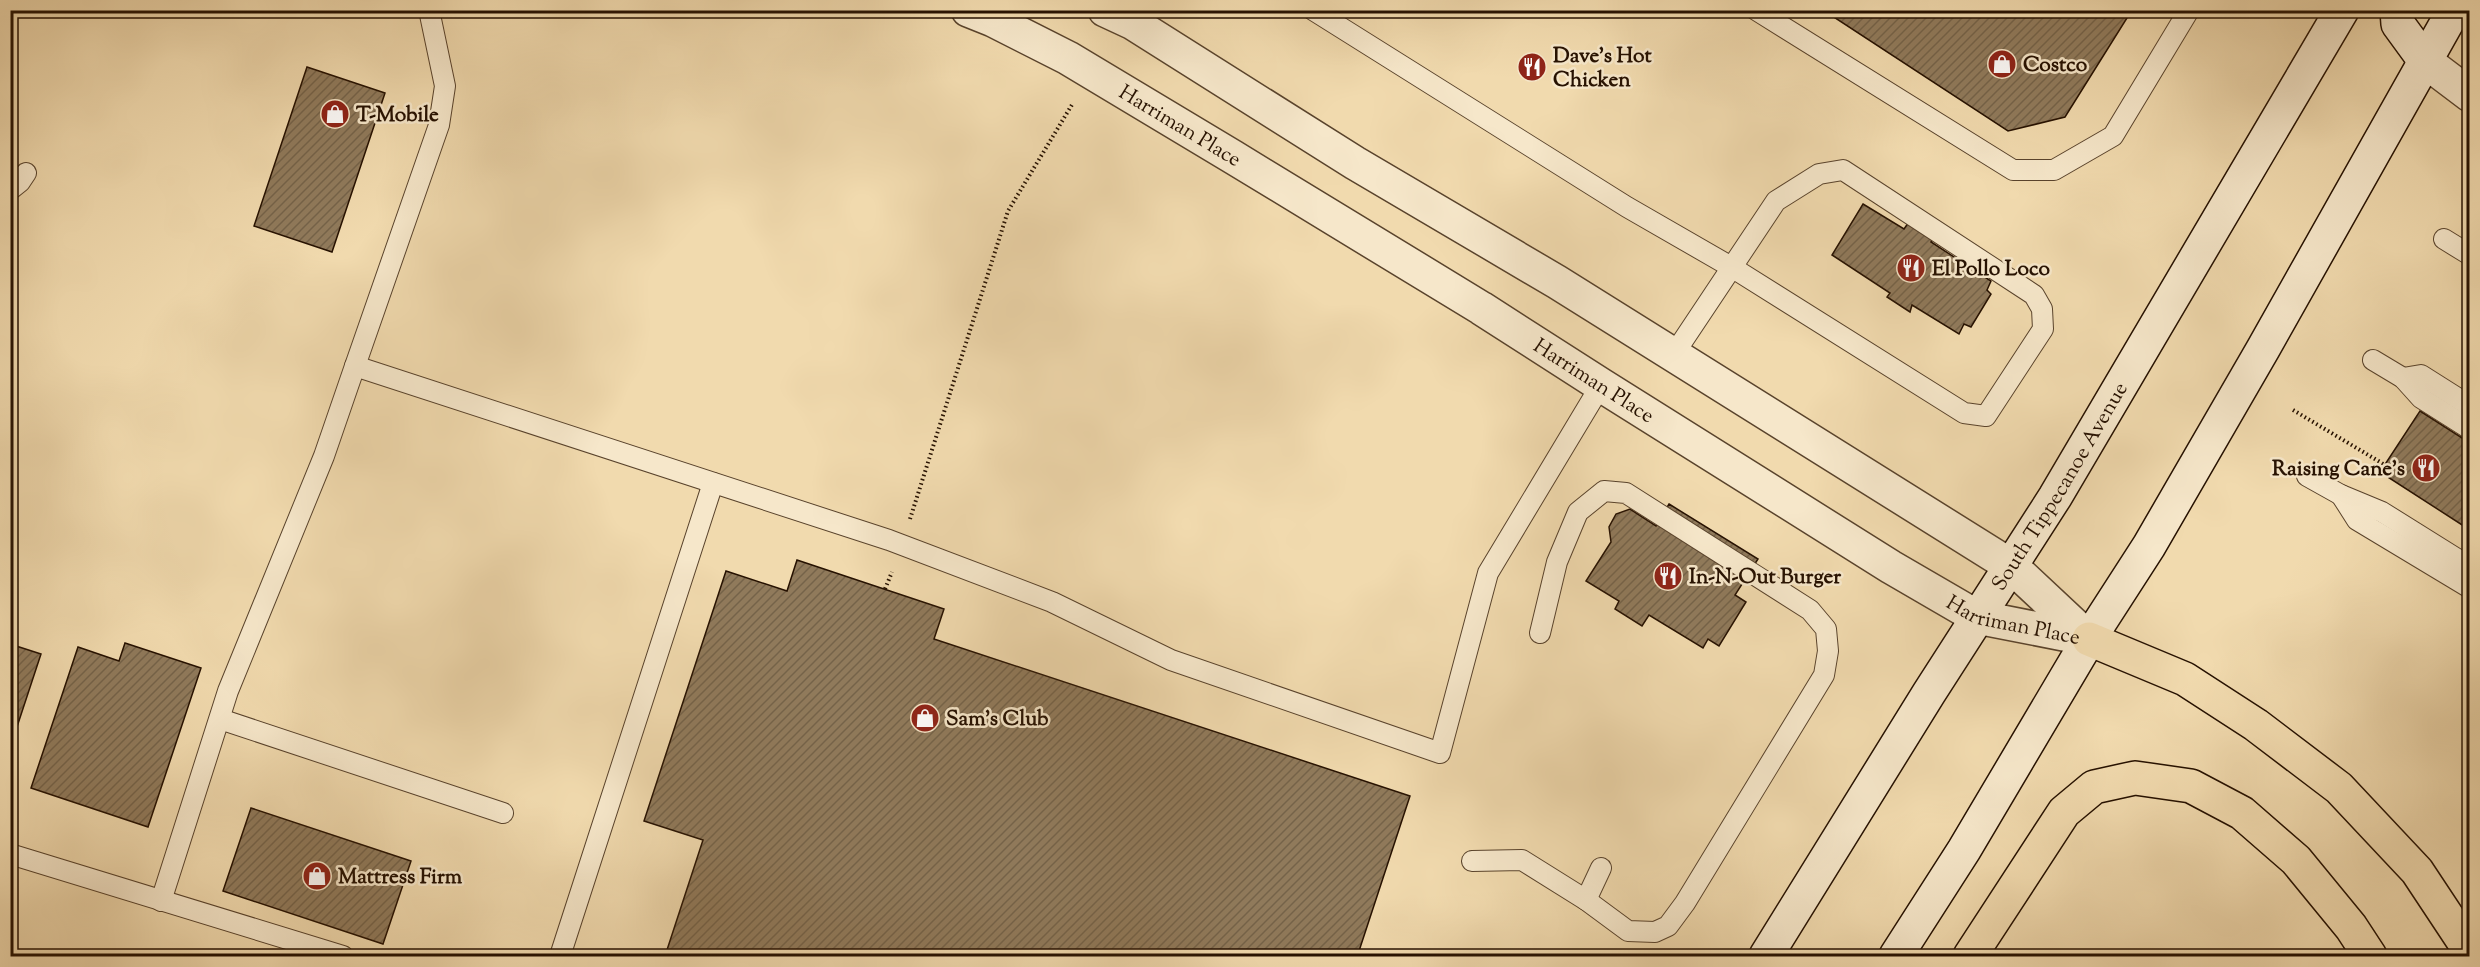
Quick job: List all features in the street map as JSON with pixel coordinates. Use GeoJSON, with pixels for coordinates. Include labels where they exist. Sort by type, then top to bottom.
{"type":"FeatureCollection","features":[{"type":"Feature","properties":{"kind":"highway"},"geometry":{"type":"LineString","coordinates":[[2089,639],[2185,679],[2256,724],[2338,788],[2417,871],[2469,951]]}},
{"type":"Feature","properties":{"kind":"highway"},"geometry":{"type":"LineString","coordinates":[[1970,957],[2064,812],[2094,787],[2135,778],[2191,786],[2242,813],[2296,861],[2351,927],[2370,957]]}},
{"type":"Feature","properties":{"kind":"street","name":"Harriman Place"},"geometry":{"type":"LineString","coordinates":[[968,10],[1068,58],[1481,308],[1891,567],[1977,617],[2089,639]]}},
{"type":"Feature","properties":{"kind":"street","name":"South Tippecanoe Avenue"},"geometry":{"type":"LineString","coordinates":[[1766,957],[1977,617],[2055,497],[2342,10]]}},
{"type":"Feature","properties":{"kind":"street"},"geometry":{"type":"LineString","coordinates":[[2397,10],[2398,24],[2426,61],[2469,95]]}},
{"type":"Feature","properties":{"kind":"street"},"geometry":{"type":"LineString","coordinates":[[1896,957],[1964,850],[2089,639],[2148,546],[2252,368],[2454,10]]}},
{"type":"Feature","properties":{"kind":"street","name":"Harriman Place"},"geometry":{"type":"LineString","coordinates":[[1126,15],[1355,163],[1557,282],[2011,566],[2089,639]]}},
{"type":"Feature","properties":{"kind":"lane"},"geometry":{"type":"LineString","coordinates":[[161,901],[228,691],[324,456],[439,124],[445,86],[429,10]]}},
{"type":"Feature","properties":{"kind":"lane"},"geometry":{"type":"LineString","coordinates":[[1313,10],[1627,207],[1733,268],[1964,413],[1986,416],[2043,329],[2042,309],[2034,295],[1843,170],[1819,174],[1776,201],[1733,268],[1674,354]]}},
{"type":"Feature","properties":{"kind":"lane"},"geometry":{"type":"LineString","coordinates":[[1756,10],[2013,170],[2054,171],[2113,136],[2189,10]]}},
{"type":"Feature","properties":{"kind":"lane"},"geometry":{"type":"LineString","coordinates":[[10,190],[26,173]]}},
{"type":"Feature","properties":{"kind":"lane"},"geometry":{"type":"LineString","coordinates":[[2444,239],[2469,255]]}},
{"type":"Feature","properties":{"kind":"lane"},"geometry":{"type":"LineString","coordinates":[[2373,360],[2403,378],[2421,399],[2469,429]]}},
{"type":"Feature","properties":{"kind":"lane"},"geometry":{"type":"LineString","coordinates":[[355,366],[902,545],[1052,602],[1171,660],[1440,753],[1488,573],[1601,385]]}},
{"type":"Feature","properties":{"kind":"lane"},"geometry":{"type":"LineString","coordinates":[[2403,378],[2421,375],[2469,406]]}},
{"type":"Feature","properties":{"kind":"lane"},"geometry":{"type":"LineString","coordinates":[[2307,476],[2341,495],[2382,512],[2469,567]]}},
{"type":"Feature","properties":{"kind":"lane"},"geometry":{"type":"LineString","coordinates":[[560,957],[713,483]]}},
{"type":"Feature","properties":{"kind":"lane"},"geometry":{"type":"LineString","coordinates":[[1472,861],[1522,860],[1586,900],[1628,932],[1655,932],[1668,926],[1685,903],[1824,675],[1828,651],[1826,629],[1810,610],[1635,498],[1626,493],[1604,490],[1578,512],[1557,562],[1540,633]]}},
{"type":"Feature","properties":{"kind":"lane"},"geometry":{"type":"LineString","coordinates":[[2341,495],[2357,520],[2469,588]]}},
{"type":"Feature","properties":{"kind":"lane"},"geometry":{"type":"LineString","coordinates":[[220,719],[503,813]]}},
{"type":"Feature","properties":{"kind":"lane"},"geometry":{"type":"LineString","coordinates":[[10,854],[343,957]]}},
{"type":"Feature","properties":{"kind":"lane"},"geometry":{"type":"LineString","coordinates":[[1586,900],[1601,868]]}},
{"type":"Feature","properties":{"kind":"path"},"geometry":{"type":"LineString","coordinates":[[885,589],[902,545],[1008,211],[1072,103]]}},
{"type":"Feature","properties":{"kind":"path"},"geometry":{"type":"LineString","coordinates":[[2293,410],[2385,465]]}},
{"type":"Feature","properties":{"kind":"building","name":"Costco"},"geometry":{"type":"Polygon","coordinates":[[[1823,10],[2132,10],[2065,117],[2008,131],[1823,10]]]}},
{"type":"Feature","properties":{"kind":"building"},"geometry":{"type":"Polygon","coordinates":[[[307,67],[385,93],[332,252],[254,226],[307,67]]]}},
{"type":"Feature","properties":{"kind":"building","name":"El Pollo Loco"},"geometry":{"type":"Polygon","coordinates":[[[1863,204],[1904,229],[1913,216],[1937,232],[1931,242],[1991,281],[1987,290],[1991,294],[1971,327],[1964,324],[1959,334],[1912,305],[1910,312],[1887,297],[1890,293],[1832,255],[1863,204]]]}},
{"type":"Feature","properties":{"kind":"building","name":"Raising Cane's"},"geometry":{"type":"Polygon","coordinates":[[[2420,411],[2470,443],[2470,530],[2380,472],[2420,411]]]}},
{"type":"Feature","properties":{"kind":"building","name":"In-N-Out Burger"},"geometry":{"type":"Polygon","coordinates":[[[1669,504],[1758,559],[1735,595],[1746,602],[1719,646],[1708,639],[1703,648],[1649,615],[1642,626],[1615,609],[1619,601],[1586,581],[1611,542],[1609,527],[1616,514],[1630,509],[1656,526],[1669,504]]]}},
{"type":"Feature","properties":{"kind":"building","name":"Sam's Club"},"geometry":{"type":"Polygon","coordinates":[[[797,560],[944,609],[934,639],[1410,796],[1359,951],[1374,956],[665,956],[703,840],[644,821],[726,571],[787,591],[797,560]]]}},
{"type":"Feature","properties":{"kind":"building"},"geometry":{"type":"Polygon","coordinates":[[[125,643],[201,668],[148,827],[31,788],[78,647],[119,661],[125,643]]]}},
{"type":"Feature","properties":{"kind":"building"},"geometry":{"type":"Polygon","coordinates":[[[10,644],[41,654],[10,748],[10,644]]]}},
{"type":"Feature","properties":{"kind":"building","name":"Mattress Firm"},"geometry":{"type":"Polygon","coordinates":[[[251,808],[411,861],[383,944],[223,891],[251,808]]]}},
{"type":"Feature","properties":{"kind":"place","name":"Costco"},"geometry":{"type":"Point","coordinates":[2002,64]}},
{"type":"Feature","properties":{"kind":"place","name":"Dave's Hot Chicken"},"geometry":{"type":"Point","coordinates":[1532,67]}},
{"type":"Feature","properties":{"kind":"place","name":"T-Mobile"},"geometry":{"type":"Point","coordinates":[335,114]}},
{"type":"Feature","properties":{"kind":"place","name":"El Pollo Loco"},"geometry":{"type":"Point","coordinates":[1911,268]}},
{"type":"Feature","properties":{"kind":"place","name":"Raising Cane's"},"geometry":{"type":"Point","coordinates":[2426,468]}},
{"type":"Feature","properties":{"kind":"place","name":"In-N-Out Burger"},"geometry":{"type":"Point","coordinates":[1668,576]}},
{"type":"Feature","properties":{"kind":"place","name":"Sam's Club"},"geometry":{"type":"Point","coordinates":[925,718]}},
{"type":"Feature","properties":{"kind":"place","name":"Mattress Firm"},"geometry":{"type":"Point","coordinates":[317,876]}}]}
